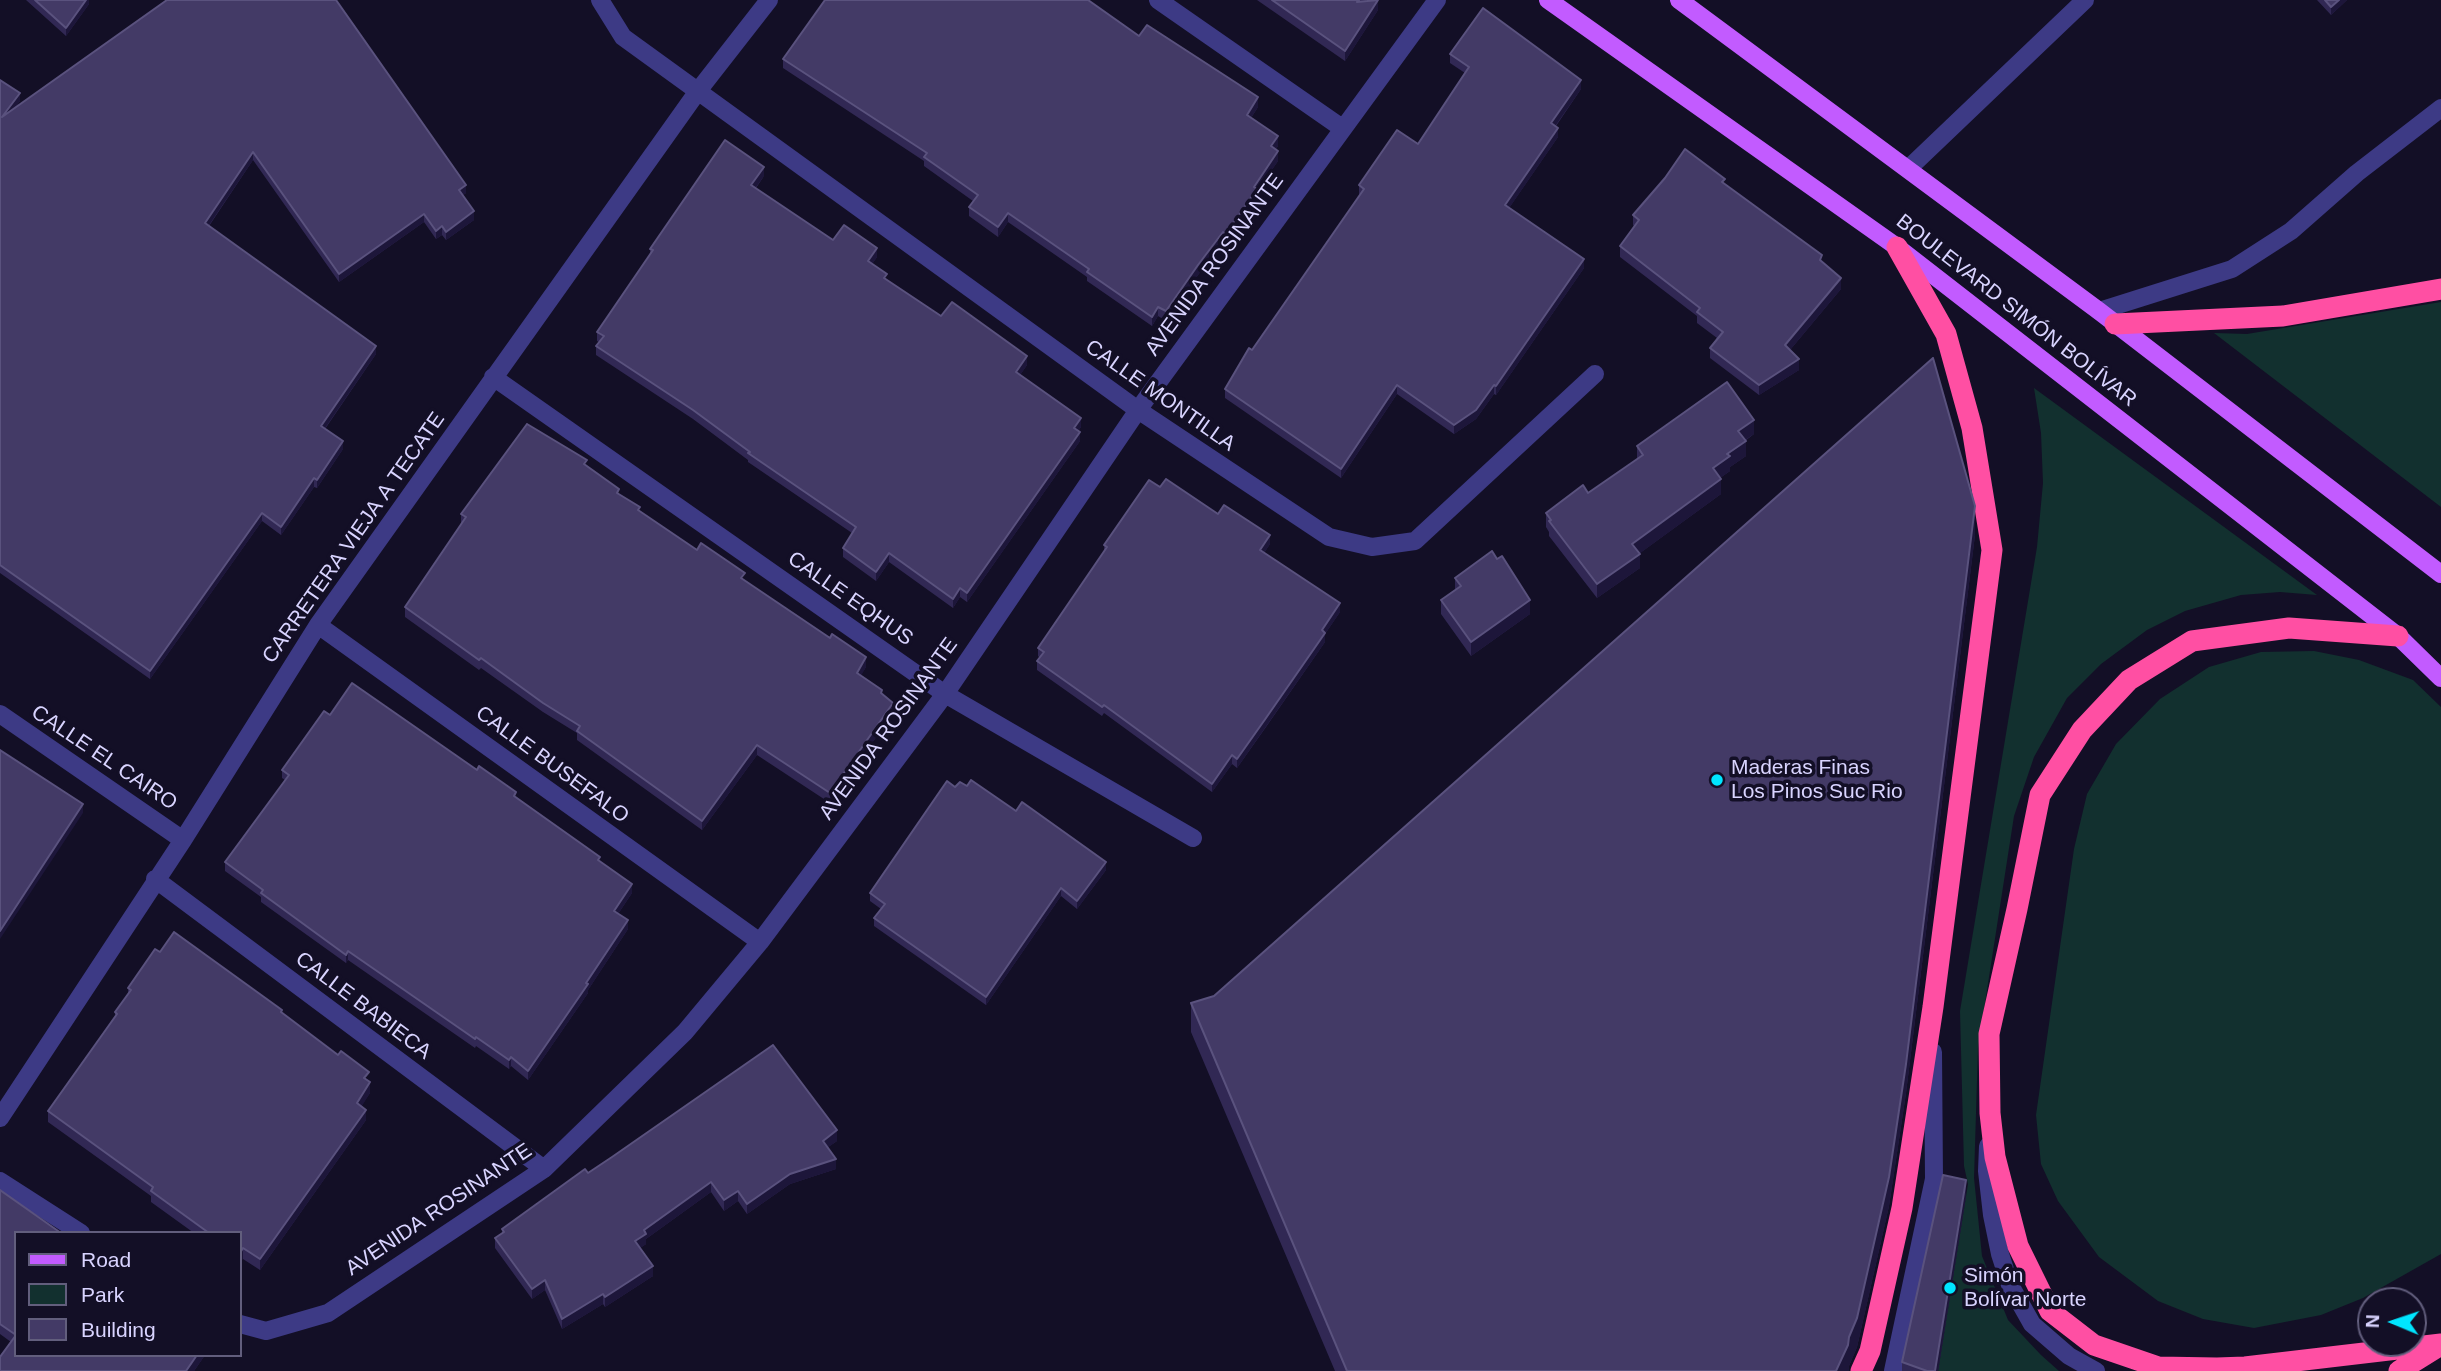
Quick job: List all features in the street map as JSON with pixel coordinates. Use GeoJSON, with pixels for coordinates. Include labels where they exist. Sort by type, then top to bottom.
{"type":"FeatureCollection","features":[{"type":"Feature","properties":{"kind":"highway"},"geometry":{"type":"LineString","coordinates":[[1861,1371],[1870,1350],[1902,1208],[1933,1007],[1992,550],[1972,428],[1946,334],[1897,247]]}},
{"type":"Feature","properties":{"kind":"highway"},"geometry":{"type":"LineString","coordinates":[[2107,318],[2283,316],[2441,289]]}},
{"type":"Feature","properties":{"kind":"highway"},"geometry":{"type":"LineString","coordinates":[[2398,636],[2289,628],[2192,641],[2129,680],[2082,730],[2040,795],[2018,909],[1989,1034],[1990,1113],[1995,1157],[2018,1246],[2050,1311],[2094,1345],[2158,1367],[2237,1369],[2441,1345]]}},
{"type":"Feature","properties":{"kind":"highway"},"geometry":{"type":"LineString","coordinates":[[2399,1371],[2441,1345]]}},
{"type":"Feature","properties":{"kind":"main road","name":"BOULEVARD SIMÓN BOLÍVAR"},"geometry":{"type":"LineString","coordinates":[[1548,0],[1897,247],[2398,636],[2441,678]]}},
{"type":"Feature","properties":{"kind":"main road"},"geometry":{"type":"LineString","coordinates":[[1679,0],[2107,318],[2441,574]]}},
{"type":"Feature","properties":{"kind":"street","name":"CALLE MONTILLA"},"geometry":{"type":"LineString","coordinates":[[600,0],[624,37],[1138,410],[1329,537],[1373,547],[1415,541],[1595,374]]}},
{"type":"Feature","properties":{"kind":"street","name":"CARRETERA VIEJA A TECATE"},"geometry":{"type":"LineString","coordinates":[[0,1118],[183,840],[318,625],[698,91],[769,0]]}},
{"type":"Feature","properties":{"kind":"street"},"geometry":{"type":"LineString","coordinates":[[1158,0],[1342,128]]}},
{"type":"Feature","properties":{"kind":"street","name":"AVENIDA ROSINANTE"},"geometry":{"type":"LineString","coordinates":[[242,1325],[266,1331],[328,1313],[544,1169],[685,1032],[760,942],[946,694],[1138,410],[1437,0]]}},
{"type":"Feature","properties":{"kind":"street"},"geometry":{"type":"LineString","coordinates":[[1909,169],[2085,0]]}},
{"type":"Feature","properties":{"kind":"street"},"geometry":{"type":"LineString","coordinates":[[2107,318],[2232,269],[2291,232],[2357,173],[2441,108]]}},
{"type":"Feature","properties":{"kind":"street","name":"CALLE EQHUS"},"geometry":{"type":"LineString","coordinates":[[493,377],[946,694],[1193,838]]}},
{"type":"Feature","properties":{"kind":"street","name":"CALLE BUSEFALO"},"geometry":{"type":"LineString","coordinates":[[318,625],[760,942]]}},
{"type":"Feature","properties":{"kind":"street","name":"CALLE EL CAIRO"},"geometry":{"type":"LineString","coordinates":[[0,714],[183,840]]}},
{"type":"Feature","properties":{"kind":"street","name":"CALLE BABIECA"},"geometry":{"type":"LineString","coordinates":[[155,879],[544,1169]]}},
{"type":"Feature","properties":{"kind":"street"},"geometry":{"type":"LineString","coordinates":[[1893,1371],[1934,1179],[1933,1007]]}},
{"type":"Feature","properties":{"kind":"street"},"geometry":{"type":"LineString","coordinates":[[1990,1113],[1987,1171],[2000,1254],[2010,1285],[2032,1324],[2068,1356],[2096,1371]]}},
{"type":"Feature","properties":{"kind":"street"},"geometry":{"type":"LineString","coordinates":[[0,1181],[77,1231]]}},
{"type":"Feature","properties":{"kind":"green space"},"geometry":{"type":"Polygon","coordinates":[[[2441,302],[2441,507],[2214,333],[2247,334],[2441,302]]]}},
{"type":"Feature","properties":{"kind":"green space"},"geometry":{"type":"Polygon","coordinates":[[[2034,388],[2317,595],[2280,592],[2241,595],[2185,611],[2147,630],[2101,664],[2067,698],[2034,757],[2014,816],[1978,1048],[1974,1178],[1982,1256],[2008,1320],[2059,1371],[1938,1371],[1968,1184],[1964,1166],[1960,1011],[2037,547],[2043,483],[2041,433],[2034,388]]]}},
{"type":"Feature","properties":{"kind":"green space"},"geometry":{"type":"Polygon","coordinates":[[[2314,651],[2359,660],[2413,680],[2441,707],[2441,1254],[2382,1287],[2357,1287],[2357,1300],[2321,1315],[2254,1328],[2203,1319],[2158,1301],[2099,1257],[2058,1201],[2041,1164],[2036,1115],[2074,849],[2087,794],[2116,744],[2160,699],[2209,667],[2261,652],[2314,651]]]}},
{"type":"Feature","properties":{"kind":"building"},"geometry":{"type":"Polygon","coordinates":[[[35,0],[86,0],[66,28],[35,0]]]}},
{"type":"Feature","properties":{"kind":"building"},"geometry":{"type":"Polygon","coordinates":[[[167,0],[336,0],[466,185],[459,190],[474,211],[446,232],[442,226],[436,231],[424,214],[339,274],[253,152],[205,223],[376,346],[321,426],[343,441],[317,480],[314,478],[281,527],[262,513],[150,671],[0,565],[0,80],[20,93],[2,117],[167,0]]]}},
{"type":"Feature","properties":{"kind":"building"},"geometry":{"type":"Polygon","coordinates":[[[825,0],[1088,0],[1139,36],[1147,25],[1258,97],[1247,115],[1278,136],[1271,146],[1278,151],[1254,187],[1257,189],[1226,234],[1223,232],[1166,311],[1158,307],[1152,317],[1008,213],[998,227],[969,207],[978,195],[924,157],[927,153],[783,59],[825,0]]]}},
{"type":"Feature","properties":{"kind":"building"},"geometry":{"type":"Polygon","coordinates":[[[1272,0],[1359,0],[1357,2],[1378,0],[1345,51],[1272,0]]]}},
{"type":"Feature","properties":{"kind":"building"},"geometry":{"type":"Polygon","coordinates":[[[2325,0],[2339,0],[2331,7],[2325,0]]]}},
{"type":"Feature","properties":{"kind":"building"},"geometry":{"type":"Polygon","coordinates":[[[1483,8],[1581,80],[1551,123],[1558,128],[1505,205],[1584,259],[1496,386],[1494,385],[1476,410],[1454,425],[1397,385],[1341,469],[1225,389],[1249,348],[1252,350],[1364,189],[1359,185],[1397,130],[1418,144],[1469,67],[1450,54],[1483,8]]]}},
{"type":"Feature","properties":{"kind":"building"},"geometry":{"type":"Polygon","coordinates":[[[725,140],[764,167],[751,185],[833,240],[844,225],[877,248],[868,261],[887,274],[884,278],[941,316],[952,302],[1027,356],[1016,372],[1081,418],[1074,428],[1080,432],[967,593],[960,588],[953,599],[889,553],[876,572],[843,548],[856,527],[748,453],[750,452],[693,410],[596,346],[604,336],[597,332],[725,140]]]}},
{"type":"Feature","properties":{"kind":"building"},"geometry":{"type":"Polygon","coordinates":[[[1685,149],[1725,179],[1722,182],[1822,255],[1820,260],[1841,278],[1785,345],[1799,359],[1759,385],[1710,348],[1723,332],[1697,312],[1700,308],[1620,246],[1639,220],[1633,215],[1665,178],[1685,149]]]}},
{"type":"Feature","properties":{"kind":"building","name":"Maderas Finas Los Pinos Suc Rio"},"geometry":{"type":"Polygon","coordinates":[[[1933,358],[1975,506],[1906,1064],[1889,1177],[1857,1318],[1836,1371],[1347,1371],[1191,1003],[1214,996],[1933,358]]]}},
{"type":"Feature","properties":{"kind":"building"},"geometry":{"type":"Polygon","coordinates":[[[1727,382],[1754,420],[1738,431],[1746,441],[1713,468],[1721,479],[1632,544],[1640,554],[1597,584],[1549,521],[1551,520],[1546,513],[1583,485],[1588,493],[1643,455],[1637,446],[1727,382]]]}},
{"type":"Feature","properties":{"kind":"building"},"geometry":{"type":"Polygon","coordinates":[[[527,424],[587,460],[584,464],[619,489],[617,493],[640,507],[638,510],[697,550],[701,543],[745,573],[741,578],[830,638],[832,634],[866,657],[857,673],[882,690],[881,693],[893,703],[830,793],[757,745],[702,821],[577,731],[580,726],[481,658],[479,660],[405,607],[466,517],[461,514],[527,424]]]}},
{"type":"Feature","properties":{"kind":"building"},"geometry":{"type":"Polygon","coordinates":[[[1166,479],[1218,514],[1224,505],[1270,535],[1260,550],[1340,603],[1322,630],[1325,633],[1266,718],[1237,759],[1232,755],[1212,784],[1104,705],[1102,707],[1037,661],[1044,652],[1038,648],[1149,480],[1160,487],[1166,479]]]}},
{"type":"Feature","properties":{"kind":"building"},"geometry":{"type":"Polygon","coordinates":[[[1492,551],[1497,559],[1502,556],[1530,600],[1471,642],[1441,600],[1461,586],[1455,578],[1492,551]]]}},
{"type":"Feature","properties":{"kind":"building"},"geometry":{"type":"Polygon","coordinates":[[[352,683],[477,770],[479,766],[516,792],[514,796],[600,857],[598,860],[632,884],[614,911],[628,920],[528,1071],[511,1057],[509,1060],[476,1037],[475,1039],[348,951],[346,955],[261,893],[263,890],[225,862],[289,775],[282,770],[324,711],[330,715],[352,683]]]}},
{"type":"Feature","properties":{"kind":"building"},"geometry":{"type":"Polygon","coordinates":[[[0,750],[83,804],[0,931],[0,750]]]}},
{"type":"Feature","properties":{"kind":"building"},"geometry":{"type":"Polygon","coordinates":[[[971,780],[1016,811],[1022,802],[1106,862],[1077,901],[1061,888],[986,997],[874,918],[885,904],[870,893],[947,781],[955,787],[960,782],[967,786],[971,780]]]}},
{"type":"Feature","properties":{"kind":"building"},"geometry":{"type":"Polygon","coordinates":[[[174,932],[282,1010],[281,1012],[338,1055],[341,1051],[369,1072],[364,1078],[370,1082],[357,1103],[366,1110],[260,1259],[242,1250],[242,1231],[206,1231],[151,1191],[153,1187],[48,1111],[117,1014],[115,1012],[131,990],[128,988],[155,949],[160,952],[174,932]]]}},
{"type":"Feature","properties":{"kind":"building"},"geometry":{"type":"Polygon","coordinates":[[[773,1045],[837,1130],[823,1141],[836,1159],[790,1174],[747,1204],[738,1191],[724,1200],[711,1182],[644,1230],[646,1234],[635,1241],[653,1266],[605,1297],[603,1294],[562,1319],[545,1280],[532,1289],[495,1238],[504,1232],[502,1229],[585,1169],[588,1173],[773,1045]]]}},
{"type":"Feature","properties":{"kind":"building"},"geometry":{"type":"Polygon","coordinates":[[[1943,1175],[1966,1180],[1935,1371],[1927,1371],[1902,1362],[1943,1175]]]}},
{"type":"Feature","properties":{"kind":"building"},"geometry":{"type":"Polygon","coordinates":[[[0,1190],[58,1231],[14,1231],[14,1334],[0,1324],[0,1190]]]}},
{"type":"Feature","properties":{"kind":"building"},"geometry":{"type":"Polygon","coordinates":[[[14,1338],[14,1357],[196,1357],[186,1371],[0,1371],[0,1357],[14,1338]]]}},
{"type":"Feature","properties":{"kind":"place","name":"Maderas Finas Los Pinos Suc Rio"},"geometry":{"type":"Point","coordinates":[1717,780]}},
{"type":"Feature","properties":{"kind":"place","name":"Simón Bolívar Norte"},"geometry":{"type":"Point","coordinates":[1950,1288]}}]}
